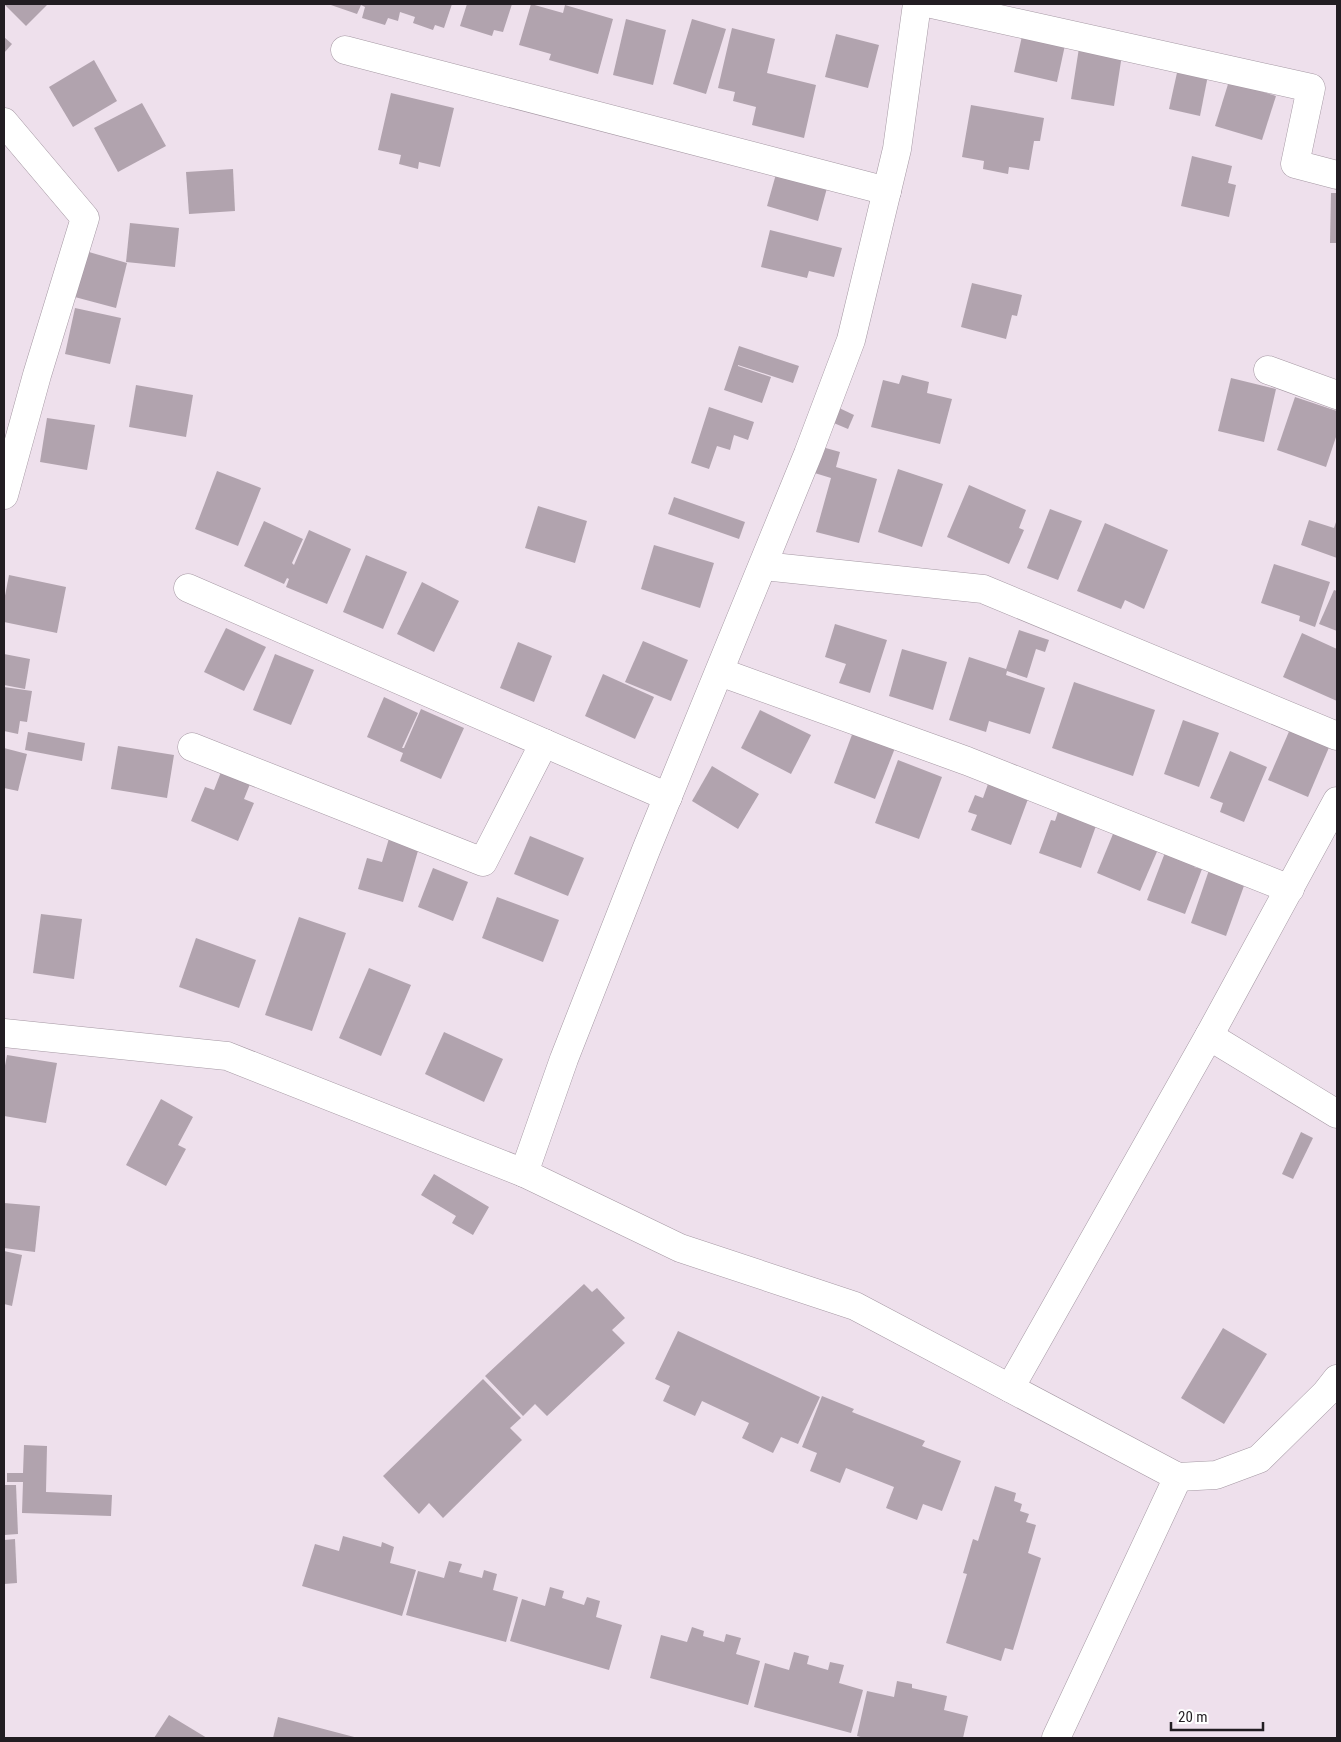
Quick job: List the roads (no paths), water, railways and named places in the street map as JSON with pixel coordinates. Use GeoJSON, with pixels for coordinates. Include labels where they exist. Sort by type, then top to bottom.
{"type":"FeatureCollection","features":[{"type":"Feature","properties":{"kind":"street"},"geometry":{"type":"LineString","coordinates":[[524,1173],[564,1059],[668,797],[808,454],[851,340],[897,149],[917,4]]}},
{"type":"Feature","properties":{"kind":"street"},"geometry":{"type":"LineString","coordinates":[[932,4],[1311,88],[1295,164],[1337,175]]}},
{"type":"Feature","properties":{"kind":"street"},"geometry":{"type":"LineString","coordinates":[[344,50],[887,191]]}},
{"type":"Feature","properties":{"kind":"street"},"geometry":{"type":"LineString","coordinates":[[4,122],[85,218],[36,375],[4,495]]}},
{"type":"Feature","properties":{"kind":"street"},"geometry":{"type":"LineString","coordinates":[[1268,370],[1337,395]]}},
{"type":"Feature","properties":{"kind":"street"},"geometry":{"type":"LineString","coordinates":[[763,566],[983,589],[1337,736]]}},
{"type":"Feature","properties":{"kind":"street"},"geometry":{"type":"LineString","coordinates":[[188,588],[668,797]]}},
{"type":"Feature","properties":{"kind":"street"},"geometry":{"type":"LineString","coordinates":[[720,672],[967,760],[1290,890]]}},
{"type":"Feature","properties":{"kind":"street"},"geometry":{"type":"LineString","coordinates":[[192,747],[483,862],[544,743]]}},
{"type":"Feature","properties":{"kind":"street"},"geometry":{"type":"LineString","coordinates":[[1010,1388],[1209,1036],[1337,801]]}},
{"type":"Feature","properties":{"kind":"street"},"geometry":{"type":"LineString","coordinates":[[4,1033],[227,1056],[524,1173],[680,1248],[855,1306],[1178,1477],[1216,1475],[1258,1459],[1326,1393],[1337,1378]]}},
{"type":"Feature","properties":{"kind":"street"},"geometry":{"type":"LineString","coordinates":[[1209,1036],[1337,1114]]}},
{"type":"Feature","properties":{"kind":"street"},"geometry":{"type":"LineString","coordinates":[[1056,1738],[1178,1477]]}}]}
